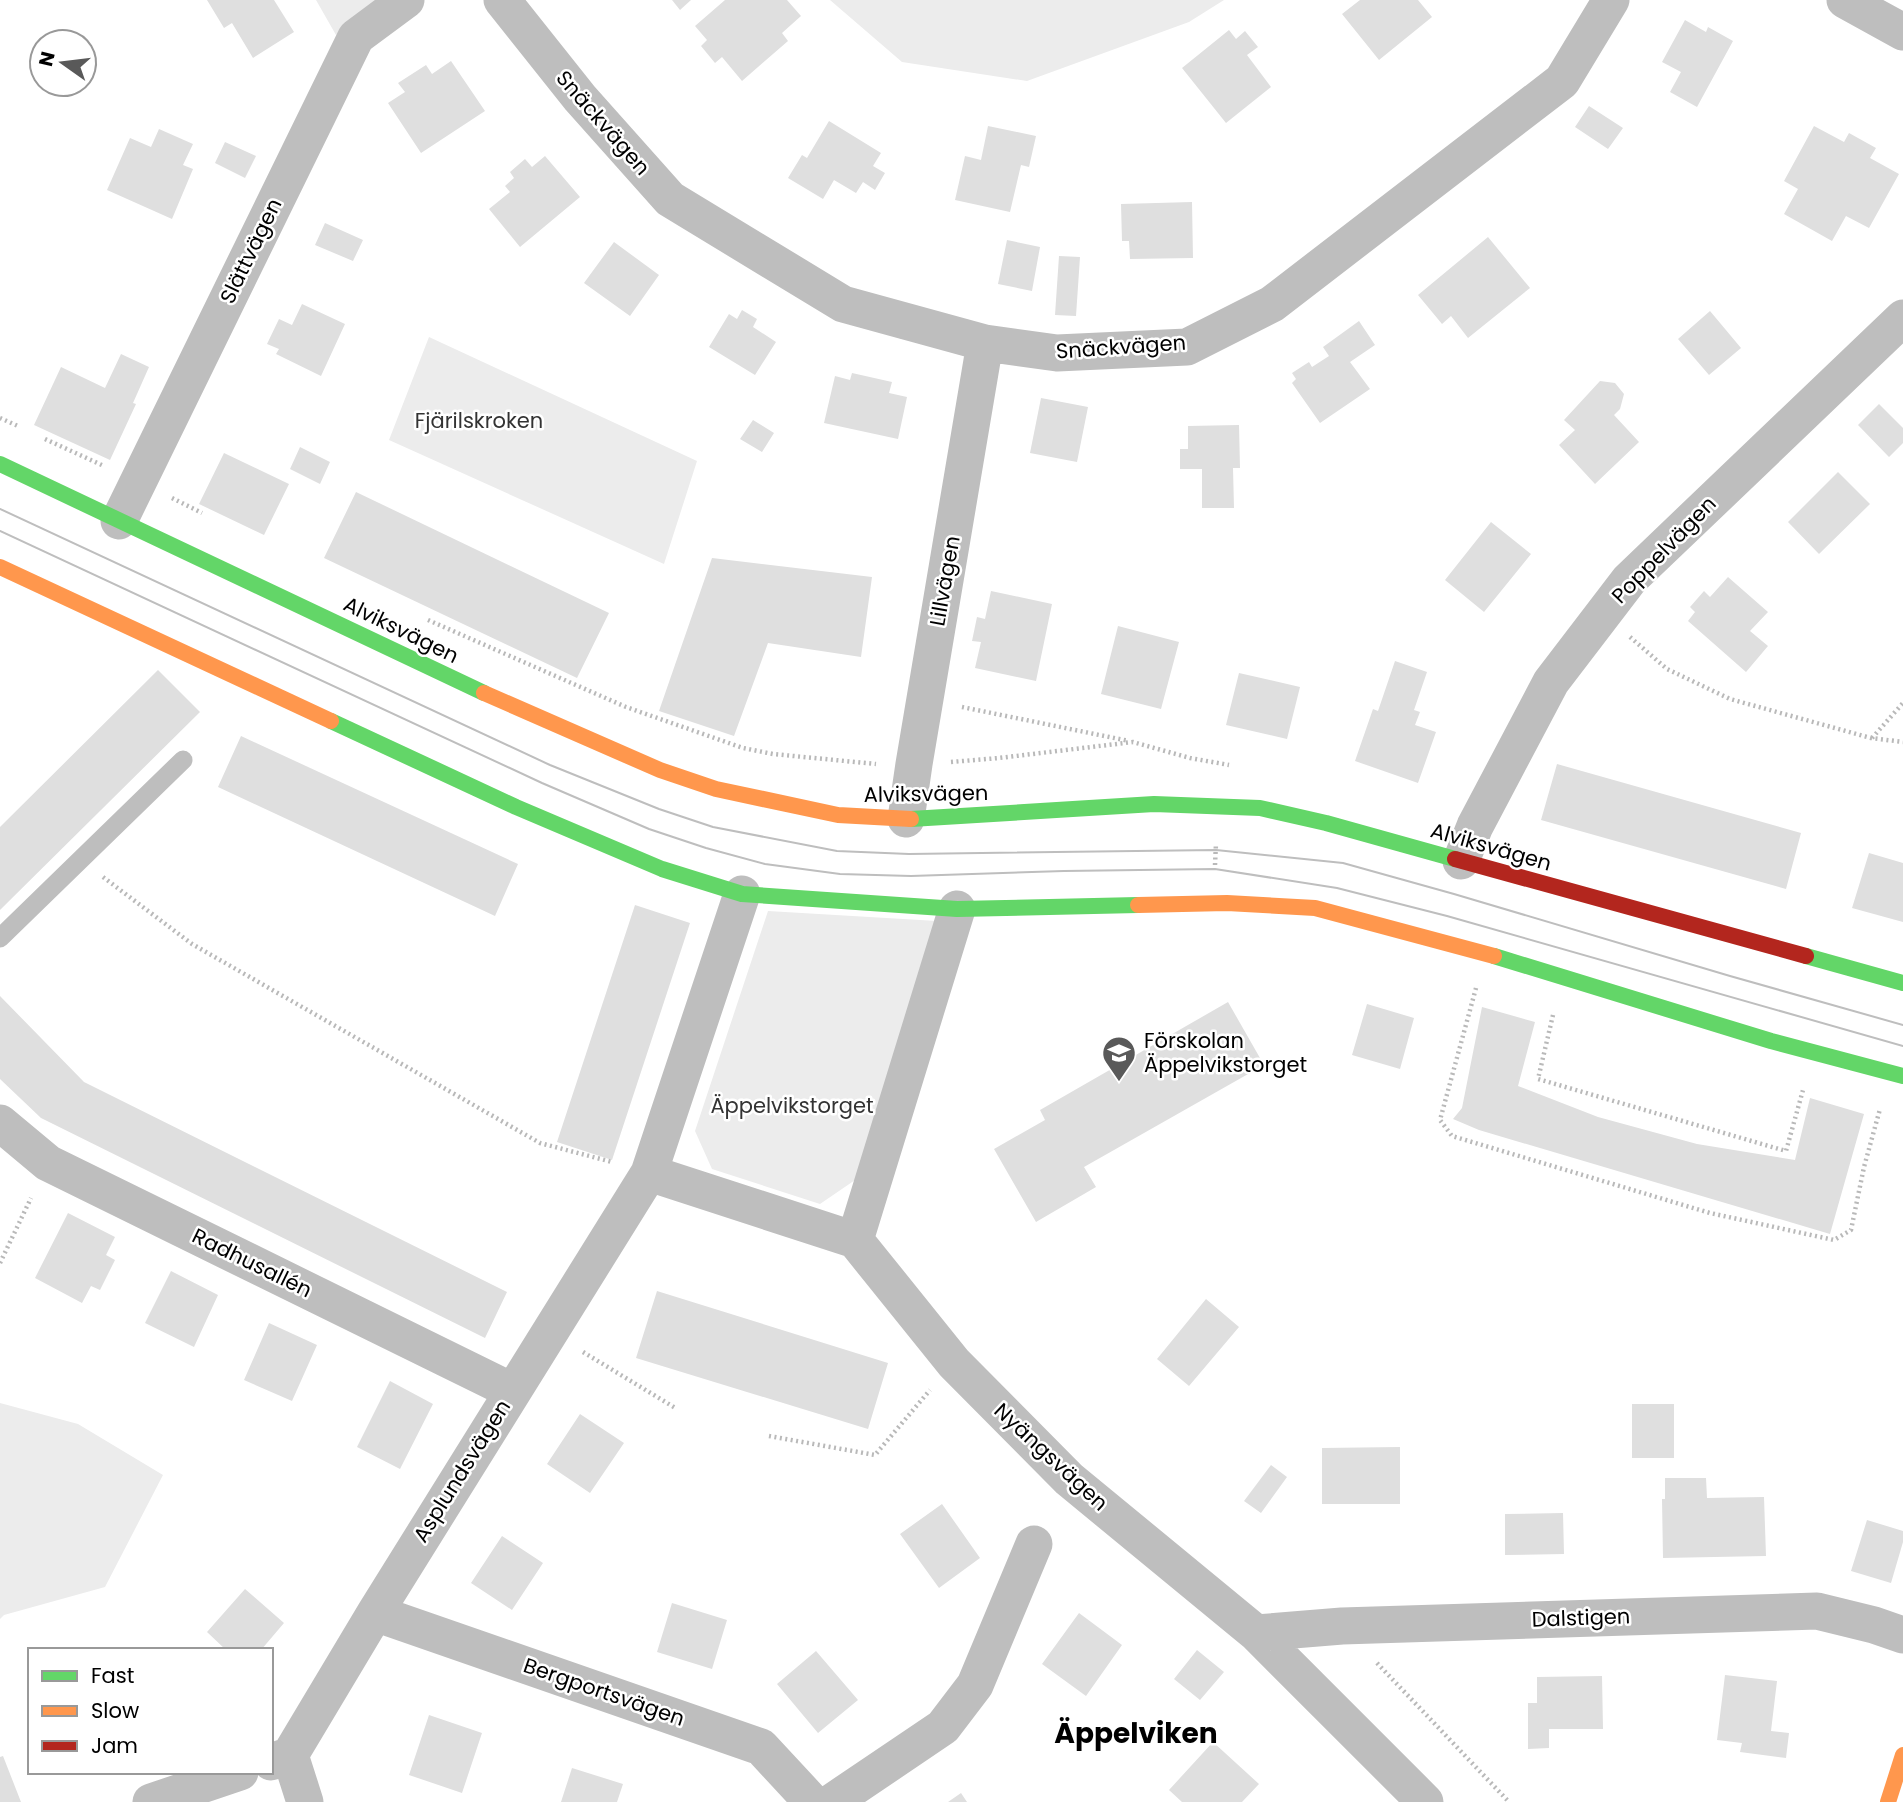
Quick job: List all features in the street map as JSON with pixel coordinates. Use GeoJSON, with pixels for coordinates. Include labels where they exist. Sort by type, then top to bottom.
{"type":"FeatureCollection","features":[{"type":"Feature","properties":{"kind":"street","name":"Slättvägen"},"geometry":{"type":"LineString","coordinates":[[119,521],[356,37],[406,0]]}},
{"type":"Feature","properties":{"kind":"street","name":"Snäckvägen"},"geometry":{"type":"LineString","coordinates":[[502,0],[580,97],[670,199],[844,304],[985,343],[1057,353],[1187,346],[1272,304],[1562,81],[1611,0]]}},
{"type":"Feature","properties":{"kind":"street"},"geometry":{"type":"LineString","coordinates":[[1845,0],[1903,32]]}},
{"type":"Feature","properties":{"kind":"street","name":"Poppelvägen"},"geometry":{"type":"LineString","coordinates":[[1461,861],[1475,826],[1550,682],[1629,580],[1903,318]]}},
{"type":"Feature","properties":{"kind":"street","name":"Lillvägen"},"geometry":{"type":"LineString","coordinates":[[906,819],[985,343]]}},
{"type":"Feature","properties":{"kind":"street","name":"Alviksvägen"},"geometry":{"type":"LineString","coordinates":[[0,464],[495,698],[660,770],[716,789],[838,815],[906,819],[1154,804],[1260,808],[1326,823],[1903,983]]}},
{"type":"Feature","properties":{"kind":"street"},"geometry":{"type":"LineString","coordinates":[[0,567],[516,807],[662,869],[742,894],[957,909],[1227,903],[1315,908],[1486,954],[1815,1053],[1896,1074]]}},
{"type":"Feature","properties":{"kind":"street"},"geometry":{"type":"LineString","coordinates":[[742,894],[649,1173],[855,1240],[957,909]]}},
{"type":"Feature","properties":{"kind":"street","name":"Radhusallén"},"geometry":{"type":"LineString","coordinates":[[0,1123],[48,1163],[512,1391]]}},
{"type":"Feature","properties":{"kind":"street","name":"Asplundsvägen"},"geometry":{"type":"LineString","coordinates":[[281,1758],[375,1613],[649,1173]]}},
{"type":"Feature","properties":{"kind":"street","name":"Nyängsvägen"},"geometry":{"type":"LineString","coordinates":[[855,1240],[954,1363],[1069,1479],[1256,1633],[1426,1802]]}},
{"type":"Feature","properties":{"kind":"street"},"geometry":{"type":"LineString","coordinates":[[832,1802],[943,1727],[975,1685],[1034,1544]]}},
{"type":"Feature","properties":{"kind":"street","name":"Dalstigen"},"geometry":{"type":"LineString","coordinates":[[1256,1633],[1342,1626],[1817,1611],[1903,1635]]}},
{"type":"Feature","properties":{"kind":"street","name":"Bergportsvägen"},"geometry":{"type":"LineString","coordinates":[[375,1613],[761,1747],[812,1802]]}},
{"type":"Feature","properties":{"kind":"street"},"geometry":{"type":"LineString","coordinates":[[1888,1802],[1903,1755]]}},
{"type":"Feature","properties":{"kind":"street"},"geometry":{"type":"LineString","coordinates":[[281,1758],[305,1802]]}},
{"type":"Feature","properties":{"kind":"street"},"geometry":{"type":"LineString","coordinates":[[151,1802],[234,1774]]}},
{"type":"Feature","properties":{"kind":"lane"},"geometry":{"type":"LineString","coordinates":[[0,938],[183,760]]}},
{"type":"Feature","properties":{"kind":"path"},"geometry":{"type":"LineString","coordinates":[[1603,613],[1667,669],[1730,699],[1871,738],[1903,742]]}},
{"type":"Feature","properties":{"kind":"path"},"geometry":{"type":"LineString","coordinates":[[925,698],[1133,742]]}},
{"type":"Feature","properties":{"kind":"path"},"geometry":{"type":"LineString","coordinates":[[1871,738],[1903,702]]}},
{"type":"Feature","properties":{"kind":"path"},"geometry":{"type":"LineString","coordinates":[[80,860],[192,944],[540,1143],[649,1173]]}},
{"type":"Feature","properties":{"kind":"path"},"geometry":{"type":"LineString","coordinates":[[1486,954],[1440,1120],[1452,1136],[1710,1213],[1834,1240],[1851,1230],[1864,1167],[1896,1074]]}},
{"type":"Feature","properties":{"kind":"path"},"geometry":{"type":"LineString","coordinates":[[1561,976],[1538,1079],[1622,1105],[1786,1151],[1815,1053]]}},
{"type":"Feature","properties":{"kind":"path"},"geometry":{"type":"LineString","coordinates":[[0,1264],[48,1163]]}},
{"type":"Feature","properties":{"kind":"path"},"geometry":{"type":"LineString","coordinates":[[549,1332],[677,1409]]}},
{"type":"Feature","properties":{"kind":"path"},"geometry":{"type":"LineString","coordinates":[[769,1436],[875,1455],[954,1363]]}},
{"type":"Feature","properties":{"kind":"path"},"geometry":{"type":"LineString","coordinates":[[1342,1626],[1508,1802]]}},
{"type":"Feature","properties":{"kind":"green space"},"geometry":{"type":"Polygon","coordinates":[[[316,0],[378,0],[336,35],[316,0]]]}},
{"type":"Feature","properties":{"kind":"green space"},"geometry":{"type":"Polygon","coordinates":[[[830,0],[1224,0],[1189,22],[1027,81],[902,62],[830,0]]]}},
{"type":"Feature","properties":{"kind":"green space","name":"Fjärilskroken"},"geometry":{"type":"Polygon","coordinates":[[[429,337],[697,461],[664,564],[389,440],[429,337]]]}},
{"type":"Feature","properties":{"kind":"green space","name":"Äppelvikstorget"},"geometry":{"type":"Polygon","coordinates":[[[768,911],[937,921],[858,1178],[820,1204],[712,1169],[695,1131],[768,911]]]}},
{"type":"Feature","properties":{"kind":"green space"},"geometry":{"type":"Polygon","coordinates":[[[0,1403],[78,1424],[163,1475],[105,1587],[4,1615],[0,1619],[0,1403]]]}},
{"type":"Feature","properties":{"kind":"building"},"geometry":{"type":"Polygon","coordinates":[[[207,0],[274,0],[294,32],[253,58],[232,23],[224,28],[207,0]]]}},
{"type":"Feature","properties":{"kind":"building"},"geometry":{"type":"Polygon","coordinates":[[[672,0],[691,0],[680,10],[672,0]]]}},
{"type":"Feature","properties":{"kind":"building"},"geometry":{"type":"Polygon","coordinates":[[[725,0],[787,0],[801,16],[782,33],[788,41],[742,81],[722,57],[715,63],[701,46],[707,40],[695,26],[725,0]]]}},
{"type":"Feature","properties":{"kind":"building"},"geometry":{"type":"Polygon","coordinates":[[[1360,0],[1418,0],[1432,17],[1379,60],[1342,14],[1360,0]]]}},
{"type":"Feature","properties":{"kind":"building"},"geometry":{"type":"Polygon","coordinates":[[[1685,20],[1706,32],[1708,27],[1733,41],[1697,107],[1670,92],[1681,72],[1662,62],[1685,20]]]}},
{"type":"Feature","properties":{"kind":"building"},"geometry":{"type":"Polygon","coordinates":[[[1229,30],[1236,39],[1245,31],[1258,47],[1247,55],[1271,87],[1226,123],[1182,68],[1229,30]]]}},
{"type":"Feature","properties":{"kind":"building"},"geometry":{"type":"Polygon","coordinates":[[[451,61],[485,111],[421,153],[388,103],[405,92],[398,83],[426,65],[432,74],[451,61]]]}},
{"type":"Feature","properties":{"kind":"building"},"geometry":{"type":"Polygon","coordinates":[[[1589,106],[1623,128],[1608,149],[1575,127],[1589,106]]]}},
{"type":"Feature","properties":{"kind":"building"},"geometry":{"type":"Polygon","coordinates":[[[829,121],[881,153],[873,166],[885,173],[875,190],[863,182],[856,193],[834,180],[823,199],[788,178],[802,155],[807,158],[829,121]]]}},
{"type":"Feature","properties":{"kind":"building"},"geometry":{"type":"Polygon","coordinates":[[[988,126],[1036,136],[1029,167],[1021,165],[1010,212],[955,200],[965,156],[981,160],[988,126]]]}},
{"type":"Feature","properties":{"kind":"building"},"geometry":{"type":"Polygon","coordinates":[[[1814,126],[1844,142],[1849,133],[1876,148],[1870,158],[1899,174],[1869,228],[1846,216],[1832,241],[1784,214],[1798,189],[1784,181],[1814,126]]]}},
{"type":"Feature","properties":{"kind":"building"},"geometry":{"type":"Polygon","coordinates":[[[159,129],[193,144],[183,165],[193,169],[172,219],[107,190],[130,138],[151,147],[159,129]]]}},
{"type":"Feature","properties":{"kind":"building"},"geometry":{"type":"Polygon","coordinates":[[[225,142],[256,156],[245,178],[215,163],[225,142]]]}},
{"type":"Feature","properties":{"kind":"building"},"geometry":{"type":"Polygon","coordinates":[[[545,156],[580,197],[520,247],[489,209],[510,192],[505,186],[514,178],[510,172],[525,159],[532,167],[545,156]]]}},
{"type":"Feature","properties":{"kind":"building"},"geometry":{"type":"Polygon","coordinates":[[[1192,202],[1193,258],[1130,259],[1129,241],[1122,241],[1121,204],[1192,202]]]}},
{"type":"Feature","properties":{"kind":"building"},"geometry":{"type":"Polygon","coordinates":[[[325,223],[363,240],[353,261],[315,245],[325,223]]]}},
{"type":"Feature","properties":{"kind":"building"},"geometry":{"type":"Polygon","coordinates":[[[1488,237],[1530,288],[1468,338],[1451,316],[1442,324],[1418,295],[1488,237]]]}},
{"type":"Feature","properties":{"kind":"building"},"geometry":{"type":"Polygon","coordinates":[[[1007,240],[1040,247],[1032,291],[998,284],[1007,240]]]}},
{"type":"Feature","properties":{"kind":"building"},"geometry":{"type":"Polygon","coordinates":[[[614,242],[659,275],[630,316],[584,283],[614,242]]]}},
{"type":"Feature","properties":{"kind":"building"},"geometry":{"type":"Polygon","coordinates":[[[1059,256],[1080,257],[1076,316],[1055,315],[1059,256]]]}},
{"type":"Feature","properties":{"kind":"building"},"geometry":{"type":"Polygon","coordinates":[[[302,304],[345,324],[321,376],[276,354],[279,349],[267,344],[279,319],[292,325],[302,304]]]}},
{"type":"Feature","properties":{"kind":"building"},"geometry":{"type":"Polygon","coordinates":[[[742,310],[757,319],[753,327],[776,342],[755,375],[709,347],[729,314],[737,319],[742,310]]]}},
{"type":"Feature","properties":{"kind":"building"},"geometry":{"type":"Polygon","coordinates":[[[1710,311],[1741,348],[1709,375],[1678,339],[1710,311]]]}},
{"type":"Feature","properties":{"kind":"building"},"geometry":{"type":"Polygon","coordinates":[[[1359,321],[1375,345],[1350,362],[1370,389],[1320,423],[1292,383],[1296,379],[1292,373],[1309,362],[1312,367],[1329,356],[1323,347],[1359,321]]]}},
{"type":"Feature","properties":{"kind":"building"},"geometry":{"type":"Polygon","coordinates":[[[121,354],[149,367],[133,403],[136,404],[110,460],[34,425],[61,367],[105,388],[121,354]]]}},
{"type":"Feature","properties":{"kind":"building"},"geometry":{"type":"Polygon","coordinates":[[[852,373],[892,382],[889,393],[907,397],[898,439],[824,423],[835,376],[850,380],[852,373]]]}},
{"type":"Feature","properties":{"kind":"building"},"geometry":{"type":"Polygon","coordinates":[[[1600,381],[1615,383],[1624,394],[1620,409],[1614,415],[1639,442],[1595,484],[1559,445],[1575,430],[1564,420],[1600,381]]]}},
{"type":"Feature","properties":{"kind":"building"},"geometry":{"type":"Polygon","coordinates":[[[1041,398],[1088,407],[1077,462],[1030,453],[1041,398]]]}},
{"type":"Feature","properties":{"kind":"building"},"geometry":{"type":"Polygon","coordinates":[[[1879,404],[1903,428],[1903,443],[1889,457],[1858,425],[1879,404]]]}},
{"type":"Feature","properties":{"kind":"building"},"geometry":{"type":"Polygon","coordinates":[[[753,420],[774,433],[762,452],[740,439],[753,420]]]}},
{"type":"Feature","properties":{"kind":"building"},"geometry":{"type":"Polygon","coordinates":[[[1239,425],[1240,468],[1233,468],[1234,508],[1202,508],[1202,469],[1180,469],[1180,449],[1188,449],[1188,426],[1239,425]]]}},
{"type":"Feature","properties":{"kind":"building"},"geometry":{"type":"Polygon","coordinates":[[[300,447],[330,462],[320,484],[290,469],[300,447]]]}},
{"type":"Feature","properties":{"kind":"building"},"geometry":{"type":"Polygon","coordinates":[[[224,453],[289,484],[264,535],[199,504],[224,453]]]}},
{"type":"Feature","properties":{"kind":"building"},"geometry":{"type":"Polygon","coordinates":[[[1838,472],[1870,504],[1819,554],[1788,522],[1838,472]]]}},
{"type":"Feature","properties":{"kind":"building"},"geometry":{"type":"Polygon","coordinates":[[[356,492],[609,613],[577,678],[324,558],[356,492]]]}},
{"type":"Feature","properties":{"kind":"building"},"geometry":{"type":"Polygon","coordinates":[[[1491,522],[1531,554],[1484,612],[1445,580],[1491,522]]]}},
{"type":"Feature","properties":{"kind":"building"},"geometry":{"type":"Polygon","coordinates":[[[712,558],[872,577],[861,657],[768,643],[734,736],[659,711],[712,558]]]}},
{"type":"Feature","properties":{"kind":"building"},"geometry":{"type":"Polygon","coordinates":[[[1728,577],[1768,612],[1750,631],[1768,646],[1746,672],[1688,621],[1695,612],[1690,607],[1704,591],[1710,597],[1728,577]]]}},
{"type":"Feature","properties":{"kind":"building"},"geometry":{"type":"Polygon","coordinates":[[[991,591],[1052,604],[1036,681],[975,668],[981,642],[972,641],[977,617],[985,619],[991,591]]]}},
{"type":"Feature","properties":{"kind":"building"},"geometry":{"type":"Polygon","coordinates":[[[1118,626],[1179,642],[1161,709],[1101,694],[1118,626]]]}},
{"type":"Feature","properties":{"kind":"building"},"geometry":{"type":"Polygon","coordinates":[[[1395,661],[1427,672],[1414,710],[1420,712],[1415,725],[1436,732],[1418,783],[1355,761],[1373,709],[1378,711],[1395,661]]]}},
{"type":"Feature","properties":{"kind":"building"},"geometry":{"type":"Polygon","coordinates":[[[158,670],[200,712],[0,910],[0,827],[158,670]]]}},
{"type":"Feature","properties":{"kind":"building"},"geometry":{"type":"Polygon","coordinates":[[[1239,673],[1300,687],[1287,739],[1226,725],[1239,673]]]}},
{"type":"Feature","properties":{"kind":"building"},"geometry":{"type":"Polygon","coordinates":[[[241,736],[518,864],[495,916],[218,787],[241,736]]]}},
{"type":"Feature","properties":{"kind":"building"},"geometry":{"type":"Polygon","coordinates":[[[1557,764],[1801,833],[1786,889],[1541,820],[1557,764]]]}},
{"type":"Feature","properties":{"kind":"building"},"geometry":{"type":"Polygon","coordinates":[[[1869,853],[1903,863],[1903,922],[1852,908],[1869,853]]]}},
{"type":"Feature","properties":{"kind":"building"},"geometry":{"type":"Polygon","coordinates":[[[635,905],[690,923],[612,1160],[557,1142],[635,905]]]}},
{"type":"Feature","properties":{"kind":"building"},"geometry":{"type":"Polygon","coordinates":[[[0,996],[84,1082],[507,1292],[485,1338],[41,1118],[0,1079],[0,996]]]}},
{"type":"Feature","properties":{"kind":"building"},"geometry":{"type":"Polygon","coordinates":[[[1228,1002],[1264,1065],[1084,1167],[1096,1187],[1036,1222],[994,1149],[1045,1120],[1040,1110],[1228,1002]]]}},
{"type":"Feature","properties":{"kind":"building"},"geometry":{"type":"Polygon","coordinates":[[[1367,1004],[1414,1018],[1400,1069],[1352,1055],[1367,1004]]]}},
{"type":"Feature","properties":{"kind":"building"},"geometry":{"type":"Polygon","coordinates":[[[1482,1007],[1535,1022],[1518,1086],[1598,1117],[1697,1144],[1795,1160],[1810,1098],[1864,1114],[1830,1234],[1479,1130],[1453,1119],[1462,1108],[1482,1007]]]}},
{"type":"Feature","properties":{"kind":"building"},"geometry":{"type":"Polygon","coordinates":[[[68,1213],[115,1237],[106,1255],[115,1260],[100,1290],[91,1286],[82,1303],[35,1278],[68,1213]]]}},
{"type":"Feature","properties":{"kind":"building"},"geometry":{"type":"Polygon","coordinates":[[[171,1271],[218,1295],[194,1347],[145,1323],[171,1271]]]}},
{"type":"Feature","properties":{"kind":"building"},"geometry":{"type":"Polygon","coordinates":[[[657,1291],[888,1363],[868,1429],[636,1358],[657,1291]]]}},
{"type":"Feature","properties":{"kind":"building"},"geometry":{"type":"Polygon","coordinates":[[[1206,1299],[1239,1327],[1189,1386],[1157,1359],[1206,1299]]]}},
{"type":"Feature","properties":{"kind":"building"},"geometry":{"type":"Polygon","coordinates":[[[269,1323],[317,1345],[292,1401],[244,1380],[269,1323]]]}},
{"type":"Feature","properties":{"kind":"building"},"geometry":{"type":"Polygon","coordinates":[[[390,1381],[433,1404],[400,1469],[357,1447],[390,1381]]]}},
{"type":"Feature","properties":{"kind":"building"},"geometry":{"type":"Polygon","coordinates":[[[1632,1404],[1674,1404],[1674,1458],[1632,1458],[1632,1404]]]}},
{"type":"Feature","properties":{"kind":"building"},"geometry":{"type":"Polygon","coordinates":[[[580,1414],[624,1443],[590,1493],[547,1464],[580,1414]]]}},
{"type":"Feature","properties":{"kind":"building"},"geometry":{"type":"Polygon","coordinates":[[[1400,1447],[1400,1504],[1322,1504],[1322,1448],[1400,1447]]]}},
{"type":"Feature","properties":{"kind":"building"},"geometry":{"type":"Polygon","coordinates":[[[1271,1465],[1287,1477],[1261,1513],[1244,1501],[1271,1465]]]}},
{"type":"Feature","properties":{"kind":"building"},"geometry":{"type":"Polygon","coordinates":[[[1665,1478],[1706,1478],[1707,1498],[1764,1497],[1766,1556],[1663,1558],[1662,1499],[1665,1499],[1665,1478]]]}},
{"type":"Feature","properties":{"kind":"building"},"geometry":{"type":"Polygon","coordinates":[[[942,1504],[980,1558],[939,1588],[900,1534],[942,1504]]]}},
{"type":"Feature","properties":{"kind":"building"},"geometry":{"type":"Polygon","coordinates":[[[1563,1513],[1564,1554],[1505,1555],[1505,1514],[1563,1513]]]}},
{"type":"Feature","properties":{"kind":"building"},"geometry":{"type":"Polygon","coordinates":[[[1867,1520],[1903,1531],[1903,1542],[1891,1583],[1851,1571],[1867,1520]]]}},
{"type":"Feature","properties":{"kind":"building"},"geometry":{"type":"Polygon","coordinates":[[[502,1536],[543,1563],[512,1610],[471,1583],[502,1536]]]}},
{"type":"Feature","properties":{"kind":"building"},"geometry":{"type":"Polygon","coordinates":[[[245,1589],[284,1623],[263,1648],[224,1648],[207,1632],[245,1589]]]}},
{"type":"Feature","properties":{"kind":"building"},"geometry":{"type":"Polygon","coordinates":[[[672,1603],[727,1620],[712,1669],[657,1652],[672,1603]]]}},
{"type":"Feature","properties":{"kind":"building"},"geometry":{"type":"Polygon","coordinates":[[[1079,1613],[1122,1645],[1086,1696],[1042,1664],[1079,1613]]]}},
{"type":"Feature","properties":{"kind":"building"},"geometry":{"type":"Polygon","coordinates":[[[1197,1650],[1224,1672],[1200,1700],[1174,1679],[1197,1650]]]}},
{"type":"Feature","properties":{"kind":"building"},"geometry":{"type":"Polygon","coordinates":[[[816,1651],[858,1700],[818,1733],[777,1684],[816,1651]]]}},
{"type":"Feature","properties":{"kind":"building"},"geometry":{"type":"Polygon","coordinates":[[[1725,1675],[1777,1681],[1771,1731],[1789,1733],[1786,1758],[1740,1752],[1742,1743],[1717,1740],[1725,1675]]]}},
{"type":"Feature","properties":{"kind":"building"},"geometry":{"type":"Polygon","coordinates":[[[1602,1676],[1603,1729],[1549,1729],[1549,1748],[1528,1749],[1528,1703],[1537,1703],[1537,1677],[1602,1676]]]}},
{"type":"Feature","properties":{"kind":"building"},"geometry":{"type":"Polygon","coordinates":[[[429,1715],[482,1733],[462,1793],[409,1775],[429,1715]]]}},
{"type":"Feature","properties":{"kind":"building"},"geometry":{"type":"Polygon","coordinates":[[[1213,1742],[1259,1784],[1242,1802],[1182,1802],[1169,1790],[1213,1742]]]}},
{"type":"Feature","properties":{"kind":"building"},"geometry":{"type":"Polygon","coordinates":[[[3,1756],[21,1802],[0,1802],[0,1757],[3,1756]]]}},
{"type":"Feature","properties":{"kind":"building"},"geometry":{"type":"Polygon","coordinates":[[[572,1768],[623,1784],[617,1802],[561,1802],[572,1768]]]}},
{"type":"Feature","properties":{"kind":"building"},"geometry":{"type":"Polygon","coordinates":[[[961,1793],[967,1802],[948,1802],[961,1793]]]}},
{"type":"Feature","properties":{"kind":"tram line"},"geometry":{"type":"LineString","coordinates":[[0,509],[550,765],[659,809],[713,827],[837,851],[909,854],[1216,850],[1343,863],[1903,1025]]}},
{"type":"Feature","properties":{"kind":"tram line"},"geometry":{"type":"LineString","coordinates":[[0,531],[542,783],[649,829],[765,864],[840,874],[911,876],[1215,869],[1337,888],[1447,916],[1903,1046]]}},
{"type":"Feature","properties":{"kind":"traffic: fast"},"geometry":{"type":"LineString","coordinates":[[0,464],[484,693]]}},
{"type":"Feature","properties":{"kind":"traffic: fast"},"geometry":{"type":"LineString","coordinates":[[331,721],[516,807],[662,869],[742,894],[957,909],[1138,905]]}},
{"type":"Feature","properties":{"kind":"traffic: fast"},"geometry":{"type":"LineString","coordinates":[[911,819],[1154,804],[1260,808],[1326,823],[1455,859]]}},
{"type":"Feature","properties":{"kind":"traffic: fast"},"geometry":{"type":"LineString","coordinates":[[1494,956],[1771,1041],[1903,1076]]}},
{"type":"Feature","properties":{"kind":"traffic: fast"},"geometry":{"type":"LineString","coordinates":[[1806,956],[1903,983]]}},
{"type":"Feature","properties":{"kind":"traffic: slow"},"geometry":{"type":"LineString","coordinates":[[0,567],[331,721]]}},
{"type":"Feature","properties":{"kind":"traffic: slow"},"geometry":{"type":"LineString","coordinates":[[484,693],[660,770],[716,789],[838,815],[911,819]]}},
{"type":"Feature","properties":{"kind":"traffic: slow"},"geometry":{"type":"LineString","coordinates":[[1138,905],[1227,903],[1315,908],[1494,956]]}},
{"type":"Feature","properties":{"kind":"traffic: slow"},"geometry":{"type":"LineString","coordinates":[[1888,1802],[1903,1755]]}},
{"type":"Feature","properties":{"kind":"traffic: jam"},"geometry":{"type":"LineString","coordinates":[[1455,859],[1806,956]]}},
{"type":"Feature","properties":{"kind":"place","name":"Förskolan Äppelvikstorget"},"geometry":{"type":"Point","coordinates":[1119,1083]}},
{"type":"Feature","properties":{"kind":"district","name":"Äppelviken"},"geometry":{"type":"Point","coordinates":[1136,1733]}}]}
